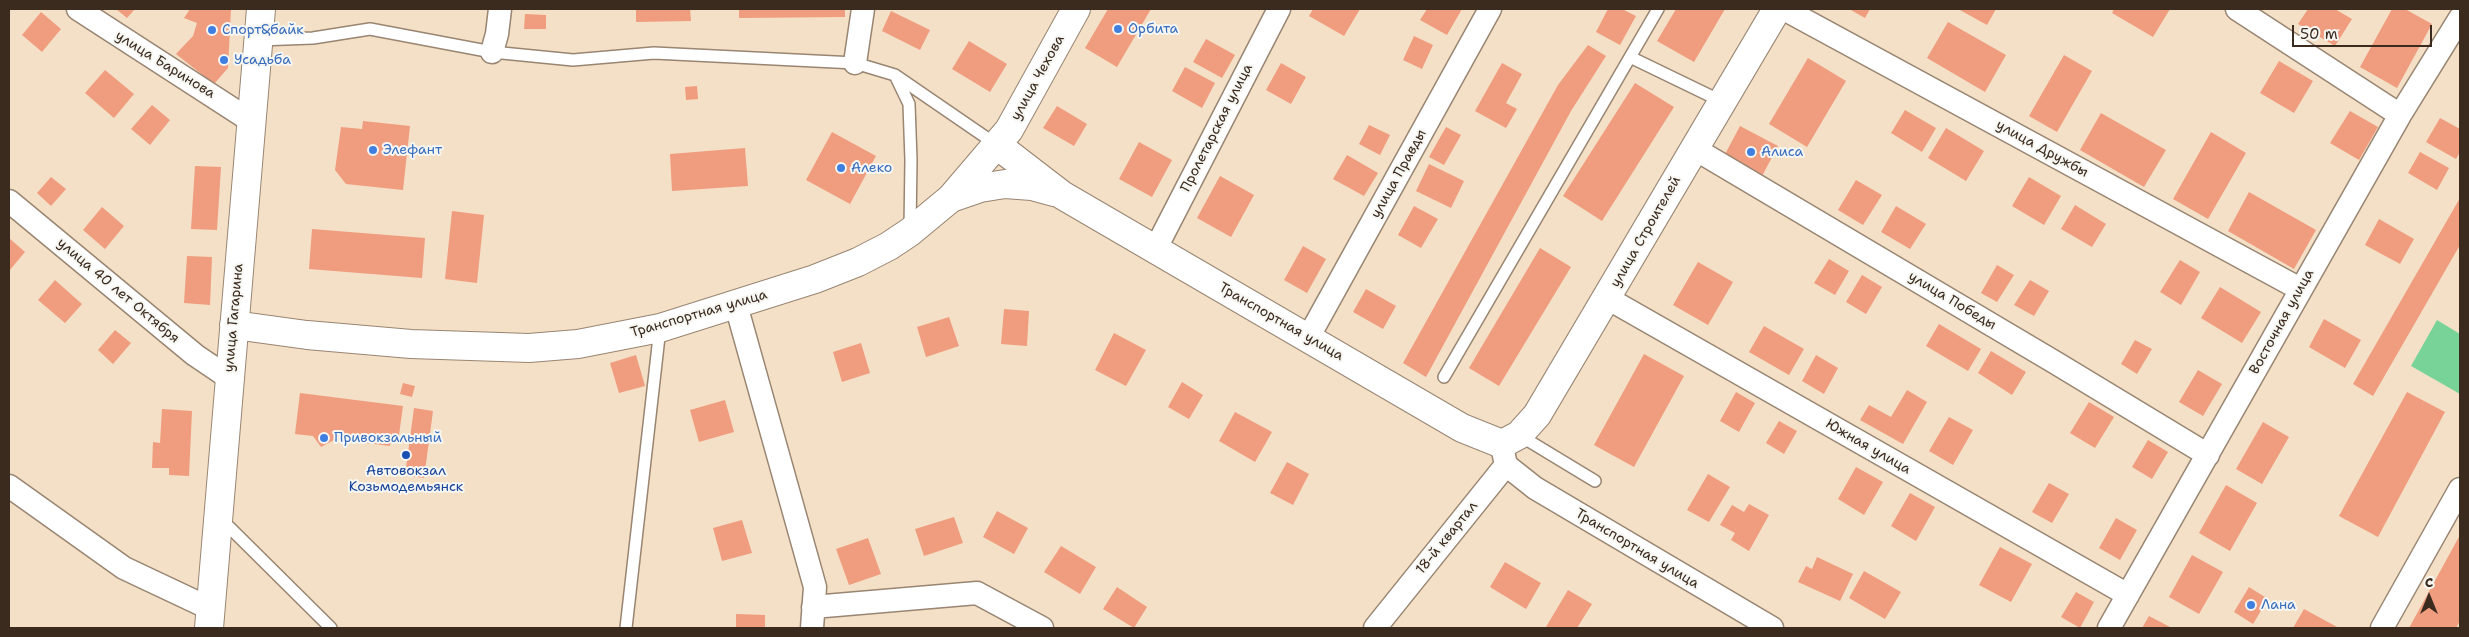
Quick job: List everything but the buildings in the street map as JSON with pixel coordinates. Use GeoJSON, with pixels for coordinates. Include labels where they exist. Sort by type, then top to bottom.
{"type":"FeatureCollection","features":[{"type":"Feature","properties":{"kind":"street","name":"улица Баринова"},"geometry":{"type":"LineString","coordinates":[[78,9],[251,121]]}},
{"type":"Feature","properties":{"kind":"street","name":"улица Гагарина"},"geometry":{"type":"LineString","coordinates":[[210,619],[217,515],[262,9]]}},
{"type":"Feature","properties":{"kind":"street"},"geometry":{"type":"LineString","coordinates":[[492,52],[498,34],[500,9]]}},
{"type":"Feature","properties":{"kind":"street"},"geometry":{"type":"LineString","coordinates":[[856,63],[863,9]]}},
{"type":"Feature","properties":{"kind":"street","name":"Пролетарская улица"},"geometry":{"type":"LineString","coordinates":[[1156,248],[1279,9]]}},
{"type":"Feature","properties":{"kind":"street","name":"улица Правды"},"geometry":{"type":"LineString","coordinates":[[1308,338],[1490,9]]}},
{"type":"Feature","properties":{"kind":"street","name":"улица Строителей"},"geometry":{"type":"LineString","coordinates":[[1509,448],[1537,415],[1778,9]]}},
{"type":"Feature","properties":{"kind":"street","name":"улица Дружбы"},"geometry":{"type":"LineString","coordinates":[[1784,9],[2300,289]]}},
{"type":"Feature","properties":{"kind":"street"},"geometry":{"type":"LineString","coordinates":[[2237,9],[2271,17],[2400,115]]}},
{"type":"Feature","properties":{"kind":"street","name":"улица Чехова"},"geometry":{"type":"LineString","coordinates":[[997,145],[1009,130],[1075,10]]}},
{"type":"Feature","properties":{"kind":"street","name":"Восточная улица"},"geometry":{"type":"LineString","coordinates":[[2109,628],[2400,115],[2460,18]]}},
{"type":"Feature","properties":{"kind":"street"},"geometry":{"type":"LineString","coordinates":[[997,145],[1062,195]]}},
{"type":"Feature","properties":{"kind":"street","name":"Транспортная улица"},"geometry":{"type":"LineString","coordinates":[[234,325],[411,344],[491,348],[529,348],[578,344],[660,328],[815,280],[858,262],[910,232],[951,198],[997,145]]}},
{"type":"Feature","properties":{"kind":"street","name":"улица Победы"},"geometry":{"type":"LineString","coordinates":[[1695,149],[2056,363],[2208,456]]}},
{"type":"Feature","properties":{"kind":"street"},"geometry":{"type":"LineString","coordinates":[[951,198],[980,188],[1005,184],[1032,186],[1062,195]]}},
{"type":"Feature","properties":{"kind":"street","name":"Транспортная улица"},"geometry":{"type":"LineString","coordinates":[[1062,195],[1156,248],[1462,428],[1509,448],[1535,488],[1772,628]]}},
{"type":"Feature","properties":{"kind":"street","name":"улица 40 лет Октября"},"geometry":{"type":"LineString","coordinates":[[9,202],[195,355],[229,378]]}},
{"type":"Feature","properties":{"kind":"street","name":"Южная улица"},"geometry":{"type":"LineString","coordinates":[[1607,298],[2128,595]]}},
{"type":"Feature","properties":{"kind":"street"},"geometry":{"type":"LineString","coordinates":[[736,305],[815,587],[813,618],[977,593],[1042,628]]}},
{"type":"Feature","properties":{"kind":"street","name":"18-й квартал"},"geometry":{"type":"LineString","coordinates":[[1375,628],[1509,448]]}},
{"type":"Feature","properties":{"kind":"street"},"geometry":{"type":"LineString","coordinates":[[9,486],[124,568],[210,619]]}},
{"type":"Feature","properties":{"kind":"street"},"geometry":{"type":"LineString","coordinates":[[2382,628],[2460,489]]}},
{"type":"Feature","properties":{"kind":"lane"},"geometry":{"type":"LineString","coordinates":[[1444,376],[1658,9]]}},
{"type":"Feature","properties":{"kind":"lane"},"geometry":{"type":"LineString","coordinates":[[258,40],[313,38],[370,29],[492,52],[574,60],[654,54],[856,63],[895,75],[997,145]]}},
{"type":"Feature","properties":{"kind":"lane"},"geometry":{"type":"LineString","coordinates":[[1630,57],[1723,102]]}},
{"type":"Feature","properties":{"kind":"lane"},"geometry":{"type":"LineString","coordinates":[[895,75],[909,104],[912,160],[910,232]]}},
{"type":"Feature","properties":{"kind":"lane"},"geometry":{"type":"LineString","coordinates":[[626,628],[660,328]]}},
{"type":"Feature","properties":{"kind":"lane"},"geometry":{"type":"LineString","coordinates":[[1509,448],[1595,481]]}},
{"type":"Feature","properties":{"kind":"lane"},"geometry":{"type":"LineString","coordinates":[[217,515],[330,628]]}},
{"type":"Feature","properties":{"kind":"green space"},"geometry":{"type":"Polygon","coordinates":[[[2437,320],[2460,334],[2460,394],[2411,366],[2437,320]]]}},
{"type":"Feature","properties":{"kind":"place","name":"Орбита"},"geometry":{"type":"Point","coordinates":[1118,29]}},
{"type":"Feature","properties":{"kind":"place","name":"Спорт&байк"},"geometry":{"type":"Point","coordinates":[212,30]}},
{"type":"Feature","properties":{"kind":"place","name":"Усадьба"},"geometry":{"type":"Point","coordinates":[224,60]}},
{"type":"Feature","properties":{"kind":"place","name":"Элефант"},"geometry":{"type":"Point","coordinates":[373,150]}},
{"type":"Feature","properties":{"kind":"place","name":"Алиса"},"geometry":{"type":"Point","coordinates":[1751,152]}},
{"type":"Feature","properties":{"kind":"place","name":"Алеко"},"geometry":{"type":"Point","coordinates":[841,168]}},
{"type":"Feature","properties":{"kind":"place","name":"Привокзальный"},"geometry":{"type":"Point","coordinates":[324,438]}},
{"type":"Feature","properties":{"kind":"place","name":"Автовокзал Козьмодемьянск"},"geometry":{"type":"Point","coordinates":[406,455]}},
{"type":"Feature","properties":{"kind":"place","name":"Лана"},"geometry":{"type":"Point","coordinates":[2251,605]}}]}
